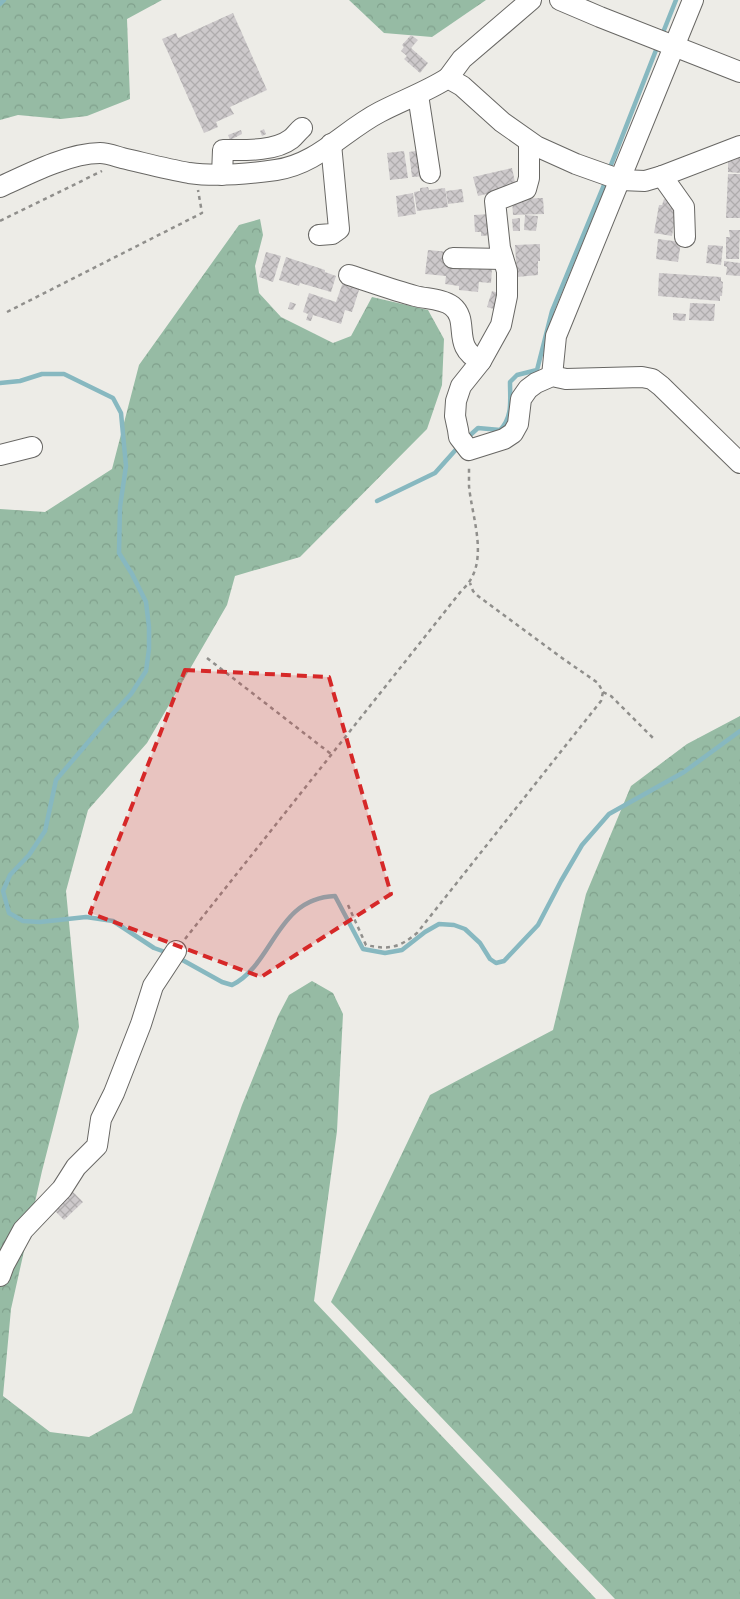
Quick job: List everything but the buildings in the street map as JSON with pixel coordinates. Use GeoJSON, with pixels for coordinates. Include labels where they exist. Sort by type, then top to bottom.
{"type":"FeatureCollection","features":[{"type":"Feature","properties":{"kind":"street"},"geometry":{"type":"LineString","coordinates":[[0,187],[36,170],[72,158],[101,153],[190,173],[212,174],[276,170],[294,166],[308,161],[342,136],[380,112],[418,95],[448,78],[462,59],[531,0]]}},
{"type":"Feature","properties":{"kind":"street"},"geometry":{"type":"LineString","coordinates":[[560,0],[600,18],[740,72]]}},
{"type":"Feature","properties":{"kind":"street"},"geometry":{"type":"LineString","coordinates":[[552,376],[556,336],[609,205],[611,176],[666,42],[693,0]]}},
{"type":"Feature","properties":{"kind":"street"},"geometry":{"type":"LineString","coordinates":[[448,78],[462,86],[502,122],[536,146],[568,161],[632,182],[662,176],[740,146]]}},
{"type":"Feature","properties":{"kind":"street"},"geometry":{"type":"LineString","coordinates":[[418,95],[430,173]]}},
{"type":"Feature","properties":{"kind":"street"},"geometry":{"type":"LineString","coordinates":[[212,174],[223,150],[253,150],[281,144],[290,140],[302,128]]}},
{"type":"Feature","properties":{"kind":"street"},"geometry":{"type":"LineString","coordinates":[[529,142],[530,178],[526,189],[495,201],[500,248],[507,271],[507,296],[501,325],[481,361],[461,386],[456,401],[455,416],[465,444],[504,439],[513,433],[518,424],[521,399],[536,383],[552,376],[566,380],[642,376],[661,386],[740,463]]}},
{"type":"Feature","properties":{"kind":"street"},"geometry":{"type":"LineString","coordinates":[[319,235],[332,234],[339,229],[331,144]]}},
{"type":"Feature","properties":{"kind":"street"},"geometry":{"type":"LineString","coordinates":[[662,176],[684,207],[685,237]]}},
{"type":"Feature","properties":{"kind":"street"},"geometry":{"type":"LineString","coordinates":[[453,258],[503,259]]}},
{"type":"Feature","properties":{"kind":"street"},"geometry":{"type":"LineString","coordinates":[[349,274],[454,307],[459,314],[466,350],[472,357],[481,361]]}},
{"type":"Feature","properties":{"kind":"street"},"geometry":{"type":"LineString","coordinates":[[0,454],[32,448]]}},
{"type":"Feature","properties":{"kind":"street"},"geometry":{"type":"LineString","coordinates":[[0,1276],[23,1230],[62,1189],[76,1167],[97,1146],[101,1120],[114,1093],[141,1024],[153,986],[174,954]]}},
{"type":"Feature","properties":{"kind":"path"},"geometry":{"type":"LineString","coordinates":[[0,221],[111,166],[117,157]]}},
{"type":"Feature","properties":{"kind":"path"},"geometry":{"type":"LineString","coordinates":[[7,312],[202,213],[198,189],[212,174]]}},
{"type":"Feature","properties":{"kind":"path"},"geometry":{"type":"LineString","coordinates":[[174,954],[331,754],[470,582],[476,566],[478,553],[465,444]]}},
{"type":"Feature","properties":{"kind":"path"},"geometry":{"type":"LineString","coordinates":[[470,582],[473,591],[478,596],[598,683],[603,692],[611,696],[653,738]]}},
{"type":"Feature","properties":{"kind":"path"},"geometry":{"type":"LineString","coordinates":[[207,658],[331,754]]}},
{"type":"Feature","properties":{"kind":"path"},"geometry":{"type":"LineString","coordinates":[[348,905],[366,945],[380,948],[395,947],[406,942],[417,933],[601,701],[603,692]]}},
{"type":"Feature","properties":{"kind":"highlighted area"},"geometry":{"type":"Polygon","coordinates":[[[185,670],[329,677],[391,894],[261,977],[90,913],[185,670]]]}},
{"type":"Feature","properties":{"kind":"green space"},"geometry":{"type":"Polygon","coordinates":[[[0,0],[162,0],[127,19],[130,99],[87,116],[61,119],[18,115],[0,120],[0,0]]]}},
{"type":"Feature","properties":{"kind":"green space"},"geometry":{"type":"Polygon","coordinates":[[[349,0],[486,0],[432,37],[384,33],[349,0]]]}},
{"type":"Feature","properties":{"kind":"green space"},"geometry":{"type":"Polygon","coordinates":[[[260,219],[263,235],[255,266],[259,293],[281,317],[333,343],[351,336],[372,297],[428,310],[444,339],[442,385],[427,429],[300,557],[235,576],[227,605],[147,743],[88,810],[66,891],[79,1027],[42,1171],[11,1309],[3,1396],[50,1432],[89,1437],[132,1413],[242,1105],[278,1016],[289,995],[312,981],[333,993],[343,1014],[337,1131],[314,1301],[596,1599],[0,1599],[0,509],[45,512],[112,469],[139,365],[239,225],[260,219]]]}},
{"type":"Feature","properties":{"kind":"green space"},"geometry":{"type":"Polygon","coordinates":[[[740,716],[740,1599],[615,1599],[331,1302],[430,1095],[553,1030],[586,894],[631,786],[687,744],[740,716]]]}},
{"type":"Feature","properties":{"kind":"waterway"},"geometry":{"type":"LineString","coordinates":[[0,4],[4,0]]}},
{"type":"Feature","properties":{"kind":"waterway"},"geometry":{"type":"LineString","coordinates":[[662,35],[676,0]]}},
{"type":"Feature","properties":{"kind":"waterway"},"geometry":{"type":"LineString","coordinates":[[609,170],[658,45]]}},
{"type":"Feature","properties":{"kind":"waterway"},"geometry":{"type":"LineString","coordinates":[[467,438],[478,428],[500,430],[509,414],[510,382],[517,375],[537,370],[552,311],[606,180]]}},
{"type":"Feature","properties":{"kind":"waterway"},"geometry":{"type":"LineString","coordinates":[[0,383],[20,381],[42,374],[64,374],[113,398],[121,413],[126,466],[120,507],[119,553],[146,602],[149,627],[146,671],[131,694],[56,780],[45,831],[29,855],[10,875],[3,891],[9,913],[23,921],[40,922],[86,917],[113,921],[154,948],[168,953]]}},
{"type":"Feature","properties":{"kind":"waterway"},"geometry":{"type":"LineString","coordinates":[[377,501],[435,473],[460,445]]}},
{"type":"Feature","properties":{"kind":"waterway"},"geometry":{"type":"LineString","coordinates":[[177,957],[222,982],[232,985],[258,963],[277,933],[300,908],[315,900],[335,896],[363,949],[385,953],[402,950],[425,932],[439,924],[454,925],[465,929],[480,943],[490,959],[496,963],[504,961],[538,925],[582,845],[609,814],[684,772],[740,731]]}}]}
